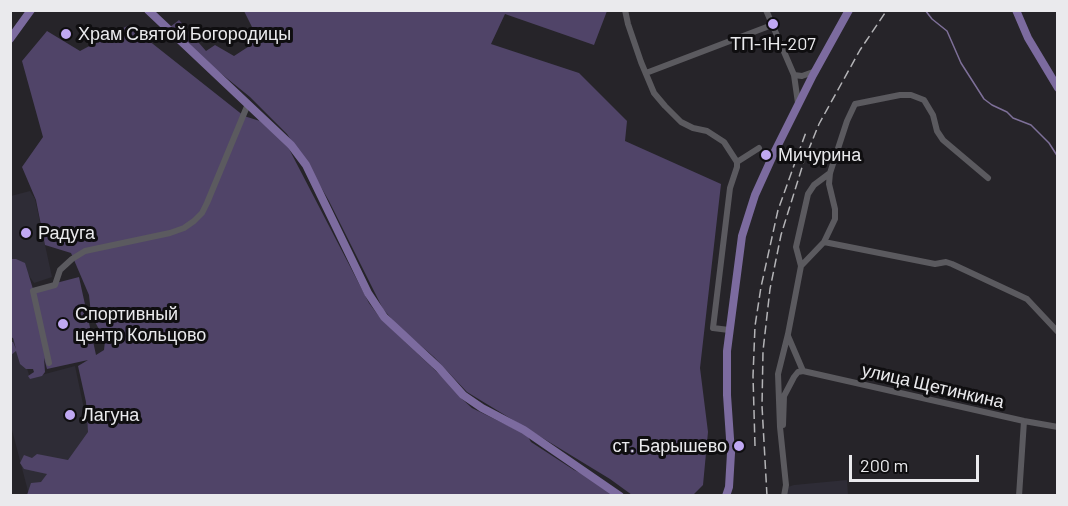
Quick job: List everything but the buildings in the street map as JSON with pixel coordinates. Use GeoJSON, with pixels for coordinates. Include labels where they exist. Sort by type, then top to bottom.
{"type":"FeatureCollection","features":[{"type":"Feature","properties":{"kind":"main road"},"geometry":{"type":"LineString","coordinates":[[10,39],[31,10]]}},
{"type":"Feature","properties":{"kind":"main road"},"geometry":{"type":"LineString","coordinates":[[148,10],[291,145],[306,165],[368,292],[384,316],[439,368],[463,395],[482,408],[525,430],[620,495]]}},
{"type":"Feature","properties":{"kind":"main road"},"geometry":{"type":"LineString","coordinates":[[726,495],[729,487],[731,453],[728,395],[729,330],[742,236],[747,216],[798,106],[849,10]]}},
{"type":"Feature","properties":{"kind":"main road"},"geometry":{"type":"LineString","coordinates":[[1016,10],[1028,38],[1058,88]]}},
{"type":"Feature","properties":{"kind":"street"},"geometry":{"type":"LineString","coordinates":[[625,10],[628,26],[654,93],[681,122],[707,131],[724,142],[736,162],[737,167],[730,188],[713,328],[729,330]]}},
{"type":"Feature","properties":{"kind":"street"},"geometry":{"type":"LineString","coordinates":[[766,10],[794,75],[798,106]]}},
{"type":"Feature","properties":{"kind":"street"},"geometry":{"type":"LineString","coordinates":[[646,73],[772,25]]}},
{"type":"Feature","properties":{"kind":"street"},"geometry":{"type":"LineString","coordinates":[[794,75],[802,76],[816,71]]}},
{"type":"Feature","properties":{"kind":"street"},"geometry":{"type":"LineString","coordinates":[[801,266],[824,242],[835,219],[830,173],[855,104],[900,95],[911,95],[924,100],[943,140],[988,178]]}},
{"type":"Feature","properties":{"kind":"street"},"geometry":{"type":"LineString","coordinates":[[49,363],[33,291],[55,285],[60,270],[85,251],[170,233],[184,228],[194,220],[202,213],[207,203],[248,104]]}},
{"type":"Feature","properties":{"kind":"street"},"geometry":{"type":"LineString","coordinates":[[736,162],[759,148]]}},
{"type":"Feature","properties":{"kind":"street"},"geometry":{"type":"LineString","coordinates":[[784,495],[786,485],[778,374],[801,266],[796,247],[797,237],[803,222],[808,194],[814,185],[830,173]]}},
{"type":"Feature","properties":{"kind":"street"},"geometry":{"type":"LineString","coordinates":[[824,242],[935,264],[946,262],[952,264],[1027,299],[1058,332]]}},
{"type":"Feature","properties":{"kind":"street"},"geometry":{"type":"LineString","coordinates":[[782,438],[784,396],[794,377],[798,372],[803,371],[788,334]]}},
{"type":"Feature","properties":{"kind":"street","name":"улица Щетинкина"},"geometry":{"type":"LineString","coordinates":[[803,371],[1058,427]]}},
{"type":"Feature","properties":{"kind":"street"},"geometry":{"type":"LineString","coordinates":[[1019,495],[1024,421]]}},
{"type":"Feature","properties":{"kind":"shaded area"},"geometry":{"type":"Polygon","coordinates":[[[244,11],[607,11],[594,45],[505,14],[491,44],[579,73],[627,121],[625,141],[721,184],[700,368],[708,432],[703,485],[693,495],[632,495],[610,479],[467,392],[434,357],[398,326],[383,309],[329,201],[287,134],[250,97],[170,27],[179,20],[206,51],[215,45],[234,56],[251,45],[253,29],[244,11]]]}},
{"type":"Feature","properties":{"kind":"shaded area"},"geometry":{"type":"Polygon","coordinates":[[[129,25],[244,116],[260,121],[287,145],[369,303],[381,319],[457,391],[462,399],[472,408],[527,435],[531,442],[589,477],[613,495],[27,495],[31,483],[41,482],[47,474],[24,469],[20,463],[24,455],[32,458],[37,454],[68,460],[88,432],[86,402],[78,366],[88,360],[47,369],[44,358],[45,372],[42,376],[30,379],[28,376],[34,372],[33,369],[26,369],[20,364],[16,351],[11,355],[10,342],[13,342],[16,349],[13,338],[10,337],[11,259],[25,263],[33,289],[79,277],[96,355],[104,350],[105,341],[91,314],[89,295],[71,253],[45,245],[36,200],[22,167],[43,137],[22,61],[47,31],[80,51],[129,25]]]}},
{"type":"Feature","properties":{"kind":"shaded area","name":"Радуга"},"geometry":{"type":"Polygon","coordinates":[[[30,191],[35,199],[52,277],[34,283],[23,267],[11,270],[11,196],[30,191]]]}},
{"type":"Feature","properties":{"kind":"shaded area"},"geometry":{"type":"Polygon","coordinates":[[[18,339],[30,378],[75,366],[99,480],[29,495],[11,426],[10,341],[18,339]]]}},
{"type":"Feature","properties":{"kind":"shaded area"},"geometry":{"type":"Polygon","coordinates":[[[847,480],[848,495],[786,496],[788,487],[794,485],[847,480]]]}},
{"type":"Feature","properties":{"kind":"waterway"},"geometry":{"type":"LineString","coordinates":[[925,10],[947,31],[961,63],[984,99],[1013,118],[1031,125],[1049,143],[1058,157]]}},
{"type":"Feature","properties":{"kind":"railway"},"geometry":{"type":"LineString","coordinates":[[767,496],[762,406],[763,351],[770,289],[781,235],[804,161],[819,124],[860,50],[887,10]]}},
{"type":"Feature","properties":{"kind":"railway"},"geometry":{"type":"LineString","coordinates":[[755,446],[753,376],[755,326],[761,287],[778,210],[806,132]]}},
{"type":"Feature","properties":{"kind":"place","name":"ТП-1Н-207"},"geometry":{"type":"Point","coordinates":[773,24]}},
{"type":"Feature","properties":{"kind":"place","name":"Храм Святой Богородицы"},"geometry":{"type":"Point","coordinates":[66,34]}},
{"type":"Feature","properties":{"kind":"place","name":"Мичурина"},"geometry":{"type":"Point","coordinates":[766,155]}},
{"type":"Feature","properties":{"kind":"place","name":"Радуга"},"geometry":{"type":"Point","coordinates":[26,233]}},
{"type":"Feature","properties":{"kind":"place","name":"Спортивный центр Кольцово"},"geometry":{"type":"Point","coordinates":[63,324]}},
{"type":"Feature","properties":{"kind":"place","name":"Лагуна"},"geometry":{"type":"Point","coordinates":[70,415]}},
{"type":"Feature","properties":{"kind":"place","name":"ст. Барышево"},"geometry":{"type":"Point","coordinates":[739,446]}}]}
